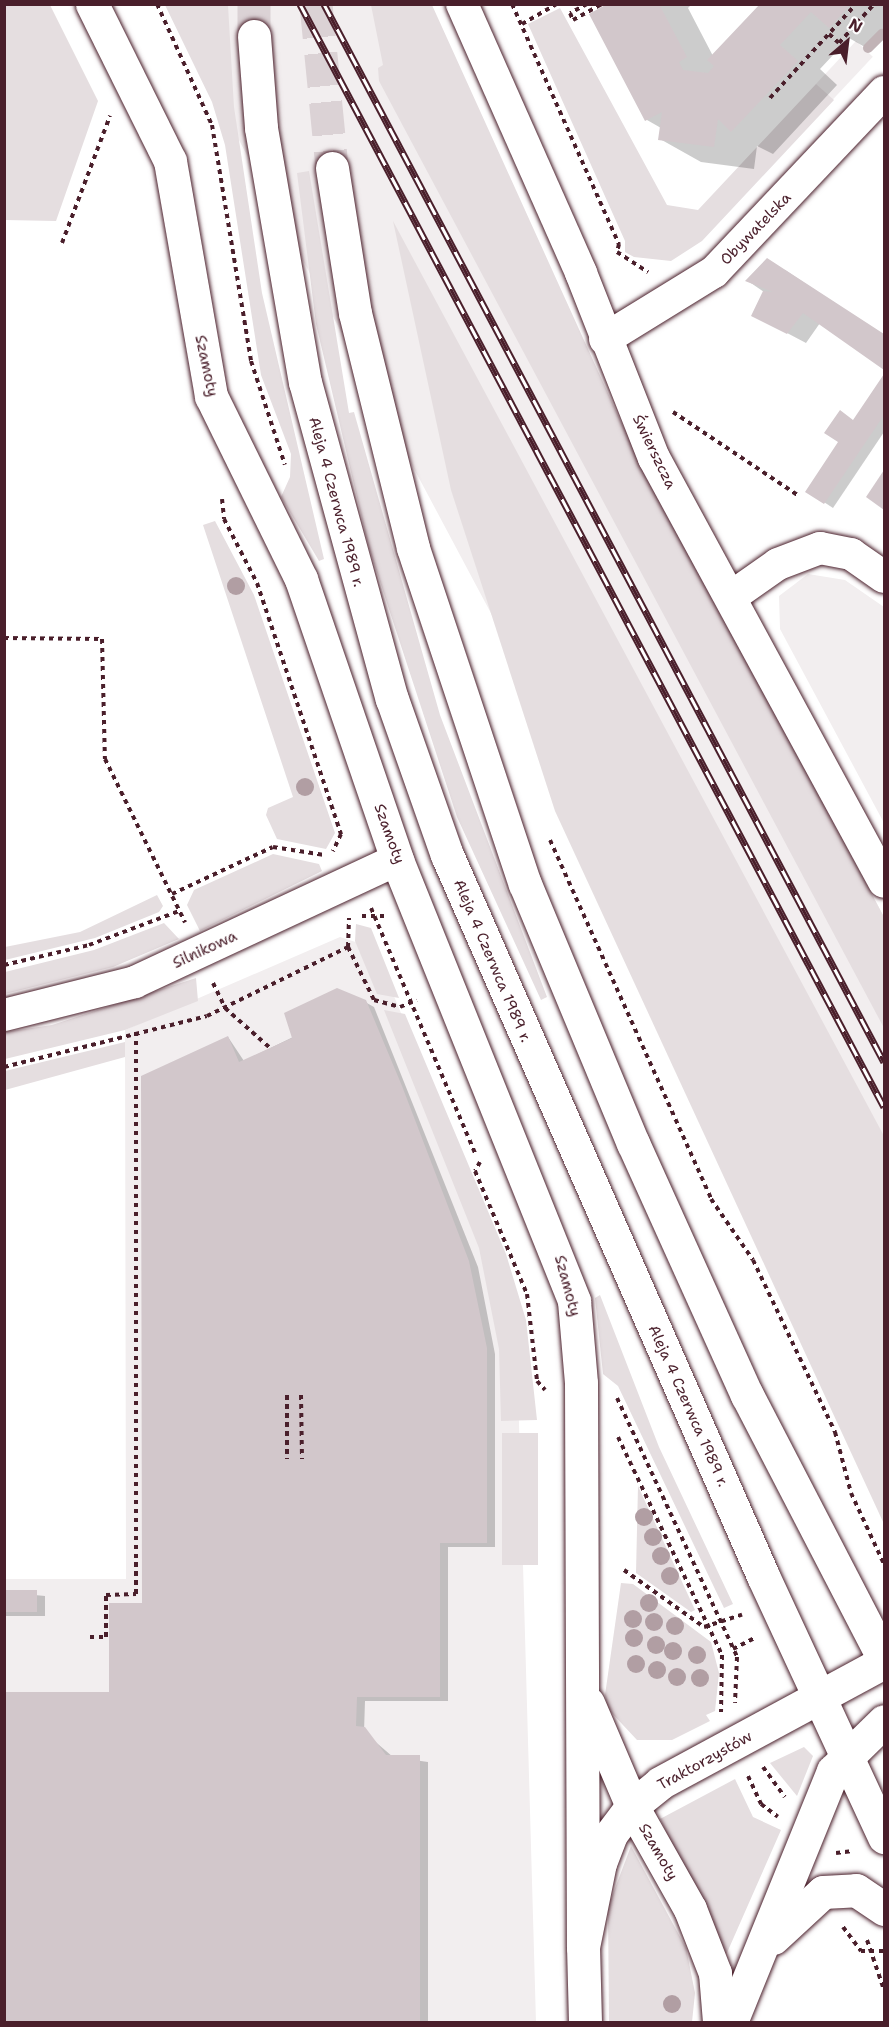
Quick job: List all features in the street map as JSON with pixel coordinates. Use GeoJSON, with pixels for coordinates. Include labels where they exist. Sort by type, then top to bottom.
{"type":"FeatureCollection","features":[{"type":"Feature","properties":{"kind":"street","name":"Szamoty"},"geometry":{"type":"LineString","coordinates":[[92,4],[146,107],[170,161],[211,396],[300,579],[397,860],[574,1301],[580,1346],[583,1947]]}},
{"type":"Feature","properties":{"kind":"street","name":"Świerszcza"},"geometry":{"type":"LineString","coordinates":[[462,4],[654,458],[885,882]]}},
{"type":"Feature","properties":{"kind":"street","name":"Aleja 4 Czerwca 1989 r."},"geometry":{"type":"LineString","coordinates":[[254,36],[261,128],[305,382],[392,699],[447,855],[532,1055],[770,1593],[823,1698],[885,1837]]}},
{"type":"Feature","properties":{"kind":"street","name":"Obywatelska"},"geometry":{"type":"LineString","coordinates":[[605,339],[714,272],[885,92]]}},
{"type":"Feature","properties":{"kind":"street"},"geometry":{"type":"LineString","coordinates":[[332,168],[355,313],[413,548],[525,884],[747,1395],[885,1661]]}},
{"type":"Feature","properties":{"kind":"street"},"geometry":{"type":"LineString","coordinates":[[731,597],[778,564],[820,548],[851,554],[885,577]]}},
{"type":"Feature","properties":{"kind":"street","name":"Silnikowa"},"geometry":{"type":"LineString","coordinates":[[4,1016],[135,982],[397,860]]}},
{"type":"Feature","properties":{"kind":"street","name":"Traktorzystów"},"geometry":{"type":"LineString","coordinates":[[585,2022],[583,1947],[600,1863],[611,1834],[632,1806],[684,1770],[823,1698],[885,1661]]}},
{"type":"Feature","properties":{"kind":"street","name":"Szamoty"},"geometry":{"type":"LineString","coordinates":[[582,1685],[632,1806],[690,1909],[715,1973],[719,2022]]}},
{"type":"Feature","properties":{"kind":"street"},"geometry":{"type":"LineString","coordinates":[[731,2022],[766,1945],[806,1830],[833,1771],[847,1753],[885,1721]]}},
{"type":"Feature","properties":{"kind":"street"},"geometry":{"type":"LineString","coordinates":[[605,1745],[637,1766],[684,1770]]}},
{"type":"Feature","properties":{"kind":"street"},"geometry":{"type":"LineString","coordinates":[[766,1945],[823,1892],[856,1890],[874,1921]]}},
{"type":"Feature","properties":{"kind":"path"},"geometry":{"type":"LineString","coordinates":[[157,4],[212,125],[251,361],[284,452],[285,476]]}},
{"type":"Feature","properties":{"kind":"path"},"geometry":{"type":"LineString","coordinates":[[512,4],[619,244],[617,252],[639,270],[660,272]]}},
{"type":"Feature","properties":{"kind":"path"},"geometry":{"type":"LineString","coordinates":[[522,24],[556,4]]}},
{"type":"Feature","properties":{"kind":"path"},"geometry":{"type":"LineString","coordinates":[[587,4],[570,13],[573,20],[602,4]]}},
{"type":"Feature","properties":{"kind":"path"},"geometry":{"type":"LineString","coordinates":[[770,98],[856,4]]}},
{"type":"Feature","properties":{"kind":"path"},"geometry":{"type":"LineString","coordinates":[[829,34],[839,43],[874,4]]}},
{"type":"Feature","properties":{"kind":"path"},"geometry":{"type":"LineString","coordinates":[[62,243],[81,182],[113,110],[146,107]]}},
{"type":"Feature","properties":{"kind":"path"},"geometry":{"type":"LineString","coordinates":[[664,406],[799,496]]}},
{"type":"Feature","properties":{"kind":"path"},"geometry":{"type":"LineString","coordinates":[[228,490],[222,513],[257,583],[341,834],[331,855],[332,862]]}},
{"type":"Feature","properties":{"kind":"path"},"geometry":{"type":"LineString","coordinates":[[4,638],[102,639],[105,759],[190,934]]}},
{"type":"Feature","properties":{"kind":"path"},"geometry":{"type":"LineString","coordinates":[[548,835],[711,1199],[753,1260],[835,1432],[851,1493],[885,1564]]}},
{"type":"Feature","properties":{"kind":"path"},"geometry":{"type":"LineString","coordinates":[[172,894],[273,847],[331,855]]}},
{"type":"Feature","properties":{"kind":"path"},"geometry":{"type":"LineString","coordinates":[[4,964],[89,945],[180,911]]}},
{"type":"Feature","properties":{"kind":"path"},"geometry":{"type":"LineString","coordinates":[[350,915],[348,947],[374,1000],[400,1007],[423,998]]}},
{"type":"Feature","properties":{"kind":"path"},"geometry":{"type":"LineString","coordinates":[[4,1067],[225,1008],[348,947]]}},
{"type":"Feature","properties":{"kind":"path"},"geometry":{"type":"LineString","coordinates":[[208,973],[225,1008],[270,1048]]}},
{"type":"Feature","properties":{"kind":"path"},"geometry":{"type":"LineString","coordinates":[[90,1636],[106,1637],[106,1595],[136,1594],[136,1032]]}},
{"type":"Feature","properties":{"kind":"path"},"geometry":{"type":"LineString","coordinates":[[613,1392],[733,1649],[738,1665],[736,1707]]}},
{"type":"Feature","properties":{"kind":"path"},"geometry":{"type":"LineString","coordinates":[[286,1395],[287,1459]]}},
{"type":"Feature","properties":{"kind":"path"},"geometry":{"type":"LineString","coordinates":[[302,1395],[302,1459]]}},
{"type":"Feature","properties":{"kind":"path"},"geometry":{"type":"LineString","coordinates":[[616,1434],[709,1625],[725,1670],[720,1719]]}},
{"type":"Feature","properties":{"kind":"path"},"geometry":{"type":"LineString","coordinates":[[624,1570],[704,1627],[742,1615]]}},
{"type":"Feature","properties":{"kind":"path"},"geometry":{"type":"LineString","coordinates":[[733,1649],[753,1639]]}},
{"type":"Feature","properties":{"kind":"path"},"geometry":{"type":"LineString","coordinates":[[761,1763],[774,1788],[796,1805]]}},
{"type":"Feature","properties":{"kind":"path"},"geometry":{"type":"LineString","coordinates":[[746,1772],[764,1807],[789,1823]]}},
{"type":"Feature","properties":{"kind":"path"},"geometry":{"type":"LineString","coordinates":[[874,1921],[870,1951],[885,1990]]}},
{"type":"Feature","properties":{"kind":"path"},"geometry":{"type":"LineString","coordinates":[[842,1926],[861,1951],[885,1951]]}},
{"type":"Feature","properties":{"kind":"shaded area"},"geometry":{"type":"Polygon","coordinates":[[[5,4],[50,5],[98,101],[56,221],[5,220],[5,4]]]}},
{"type":"Feature","properties":{"kind":"shaded area"},"geometry":{"type":"Polygon","coordinates":[[[165,5],[228,5],[234,107],[262,293],[324,559],[319,561],[281,497],[290,477],[291,454],[261,375],[225,145],[212,102],[165,5]]]}},
{"type":"Feature","properties":{"kind":"shaded area"},"geometry":{"type":"Polygon","coordinates":[[[167,5],[422,5],[544,279],[884,917],[884,1351],[167,5]]]}},
{"type":"Feature","properties":{"kind":"shaded area"},"geometry":{"type":"Polygon","coordinates":[[[371,5],[432,5],[622,424],[884,917],[884,1028],[379,81],[378,68],[383,65],[371,5]]]}},
{"type":"Feature","properties":{"kind":"shaded area"},"geometry":{"type":"Polygon","coordinates":[[[560,8],[667,205],[698,210],[816,84],[834,100],[702,241],[671,261],[634,257],[625,252],[625,241],[528,24],[560,8]]]}},
{"type":"Feature","properties":{"kind":"shaded area"},"geometry":{"type":"Polygon","coordinates":[[[856,41],[873,57],[833,100],[816,84],[856,41]]]}},
{"type":"Feature","properties":{"kind":"shaded area"},"geometry":{"type":"Polygon","coordinates":[[[309,171],[349,413],[354,412],[440,715],[547,997],[541,1000],[457,817],[369,548],[316,324],[297,173],[309,171]]]}},
{"type":"Feature","properties":{"kind":"shaded area"},"geometry":{"type":"Polygon","coordinates":[[[393,221],[884,1136],[884,1524],[555,811],[451,490],[393,221]]]}},
{"type":"Feature","properties":{"kind":"shaded area"},"geometry":{"type":"Polygon","coordinates":[[[215,521],[254,595],[335,833],[326,849],[277,839],[266,815],[268,808],[293,797],[203,525],[215,521]]]}},
{"type":"Feature","properties":{"kind":"shaded area"},"geometry":{"type":"Polygon","coordinates":[[[808,574],[845,580],[884,607],[884,823],[780,629],[779,596],[808,574]]]}},
{"type":"Feature","properties":{"kind":"shaded area"},"geometry":{"type":"Polygon","coordinates":[[[273,854],[319,864],[322,871],[200,931],[187,905],[194,890],[273,854]]]}},
{"type":"Feature","properties":{"kind":"shaded area"},"geometry":{"type":"Polygon","coordinates":[[[157,895],[163,906],[159,912],[95,938],[5,960],[5,947],[80,932],[157,895]]]}},
{"type":"Feature","properties":{"kind":"shaded area"},"geometry":{"type":"Polygon","coordinates":[[[164,923],[179,939],[113,967],[5,994],[5,972],[94,950],[164,923]]]}},
{"type":"Feature","properties":{"kind":"shaded area"},"geometry":{"type":"Polygon","coordinates":[[[356,924],[371,928],[399,998],[377,994],[355,941],[356,924]]]}},
{"type":"Feature","properties":{"kind":"shaded area"},"geometry":{"type":"Polygon","coordinates":[[[340,937],[374,948],[442,1112],[516,1318],[536,2022],[5,2022],[5,1579],[126,1579],[125,1030],[340,937]]]}},
{"type":"Feature","properties":{"kind":"shaded area"},"geometry":{"type":"Polygon","coordinates":[[[196,978],[198,1001],[125,1030],[5,1059],[5,1032],[52,1025],[196,978]]]}},
{"type":"Feature","properties":{"kind":"shaded area"},"geometry":{"type":"Polygon","coordinates":[[[384,1010],[405,1014],[506,1254],[526,1320],[537,1420],[501,1421],[499,1349],[479,1248],[384,1010]]]}},
{"type":"Feature","properties":{"kind":"shaded area"},"geometry":{"type":"Polygon","coordinates":[[[125,1042],[125,1057],[5,1090],[5,1071],[125,1042]]]}},
{"type":"Feature","properties":{"kind":"shaded area"},"geometry":{"type":"Polygon","coordinates":[[[600,1295],[659,1447],[733,1604],[724,1608],[618,1386],[603,1374],[595,1298],[600,1295]]]}},
{"type":"Feature","properties":{"kind":"shaded area"},"geometry":{"type":"Polygon","coordinates":[[[502,1433],[538,1433],[538,1565],[502,1565],[502,1433]]]}},
{"type":"Feature","properties":{"kind":"shaded area"},"geometry":{"type":"Polygon","coordinates":[[[638,1486],[695,1610],[691,1612],[636,1573],[638,1486]]]}},
{"type":"Feature","properties":{"kind":"shaded area"},"geometry":{"type":"Polygon","coordinates":[[[621,1583],[633,1584],[711,1642],[719,1673],[715,1711],[706,1715],[710,1721],[672,1740],[637,1740],[608,1709],[605,1695],[621,1583]]]}},
{"type":"Feature","properties":{"kind":"shaded area"},"geometry":{"type":"Polygon","coordinates":[[[804,1747],[813,1756],[797,1796],[770,1763],[804,1747]]]}},
{"type":"Feature","properties":{"kind":"shaded area"},"geometry":{"type":"Polygon","coordinates":[[[735,1779],[753,1817],[781,1830],[726,1955],[660,1819],[735,1779]]]}},
{"type":"Feature","properties":{"kind":"shaded area"},"geometry":{"type":"Polygon","coordinates":[[[631,1846],[686,1948],[695,1993],[692,2022],[609,2022],[608,1907],[631,1846]]]}},
{"type":"Feature","properties":{"kind":"building"},"geometry":{"type":"Polygon","coordinates":[[[607,4],[659,4],[687,57],[679,62],[683,70],[708,73],[714,66],[707,60],[760,4],[851,4],[829,28],[811,12],[780,45],[798,61],[731,132],[718,119],[714,147],[658,140],[662,112],[645,121],[589,14],[607,4]]]}},
{"type":"Feature","properties":{"kind":"building"},"geometry":{"type":"Polygon","coordinates":[[[767,258],[884,334],[884,370],[803,313],[787,334],[751,316],[763,291],[773,292],[745,281],[767,258]]]}},
{"type":"Feature","properties":{"kind":"building"},"geometry":{"type":"Polygon","coordinates":[[[884,374],[884,415],[824,504],[805,492],[838,442],[824,433],[840,410],[853,420],[884,374]]]}},
{"type":"Feature","properties":{"kind":"building"},"geometry":{"type":"Polygon","coordinates":[[[884,470],[884,510],[866,497],[884,470]]]}},
{"type":"Feature","properties":{"kind":"building"},"geometry":{"type":"Polygon","coordinates":[[[337,988],[366,1000],[402,1086],[469,1261],[487,1348],[487,1543],[440,1543],[440,1697],[357,1697],[356,1726],[365,1727],[386,1755],[420,1755],[420,2022],[5,2022],[5,1692],[109,1692],[109,1603],[142,1603],[141,1076],[228,1036],[239,1062],[292,1038],[284,1013],[337,988]]]}},
{"type":"Feature","properties":{"kind":"building"},"geometry":{"type":"Polygon","coordinates":[[[4,1590],[37,1590],[37,1612],[4,1612],[4,1590]]]}},
{"type":"Feature","properties":{"kind":"waterway"},"geometry":{"type":"LineString","coordinates":[[868,48],[882,34]]}},
{"type":"Feature","properties":{"kind":"tunnel"},"geometry":{"type":"LineString","coordinates":[[254,4],[254,36]]}},
{"type":"Feature","properties":{"kind":"tunnel"},"geometry":{"type":"LineString","coordinates":[[316,4],[332,168]]}},
{"type":"Feature","properties":{"kind":"railway"},"geometry":{"type":"LineString","coordinates":[[300,4],[884,1107]]}},
{"type":"Feature","properties":{"kind":"railway"},"geometry":{"type":"LineString","coordinates":[[324,4],[884,1062]]}}]}
